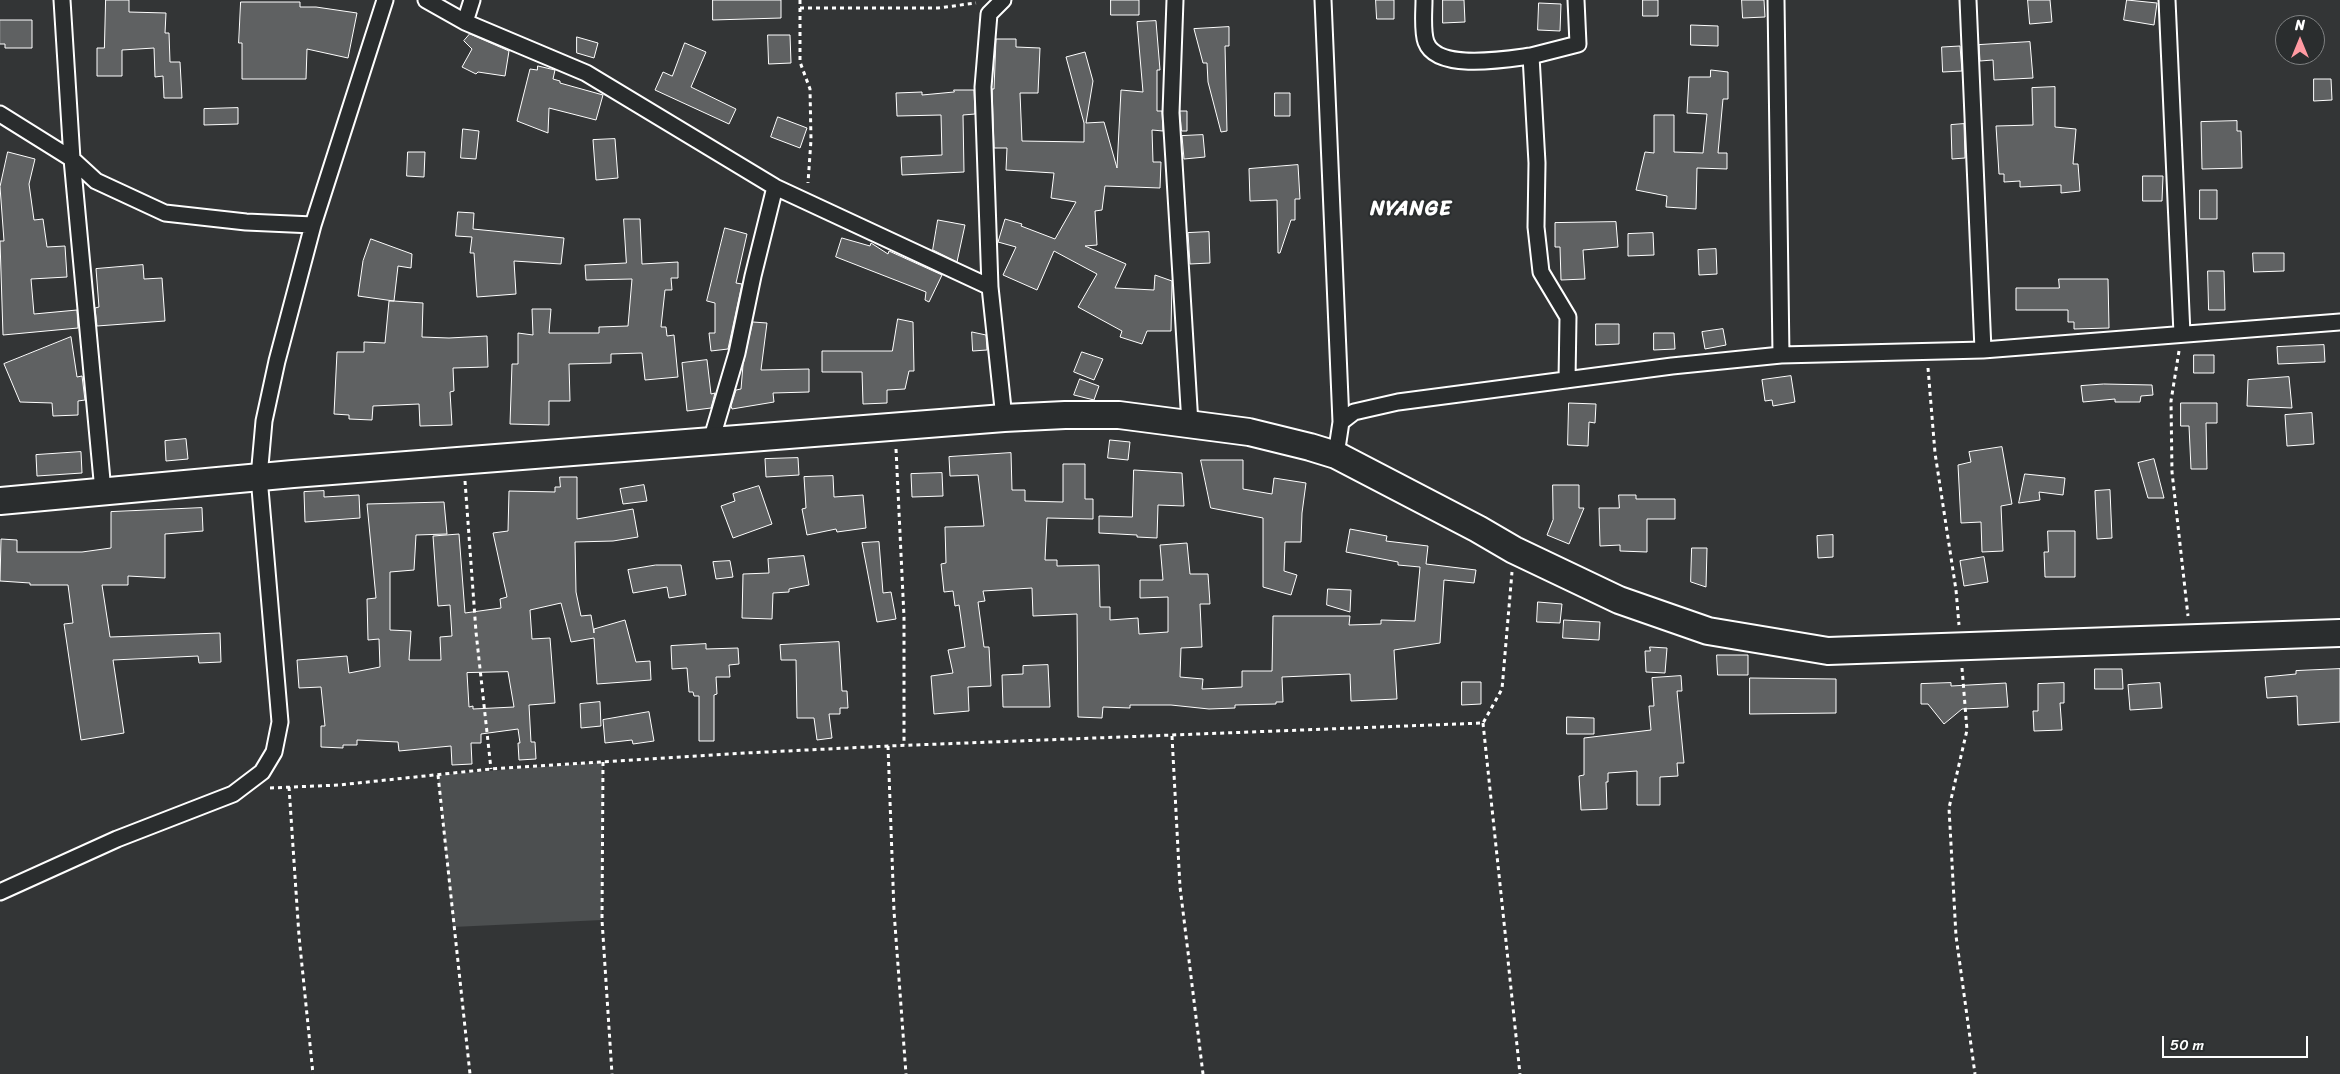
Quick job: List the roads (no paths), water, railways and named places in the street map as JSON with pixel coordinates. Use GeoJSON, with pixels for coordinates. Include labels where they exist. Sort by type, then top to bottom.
{"type":"FeatureCollection","features":[{"type":"Feature","properties":{"kind":"highway"},"geometry":{"type":"LineString","coordinates":[[0,501],[103,490],[895,426],[1065,415],[1119,416],[1248,432],[1336,455],[1478,529],[1514,550],[1618,600],[1708,631],[1828,651],[2340,633]]}},
{"type":"Feature","properties":{"kind":"street"},"geometry":{"type":"LineString","coordinates":[[62,0],[72,159],[103,490]]}},
{"type":"Feature","properties":{"kind":"street"},"geometry":{"type":"LineString","coordinates":[[0,892],[117,839],[215,802],[242,789],[262,772],[274,752],[280,722],[259,477],[264,421],[313,226],[385,0]]}},
{"type":"Feature","properties":{"kind":"street"},"geometry":{"type":"LineString","coordinates":[[426,0],[465,22],[586,74],[807,203],[990,287]]}},
{"type":"Feature","properties":{"kind":"street"},"geometry":{"type":"LineString","coordinates":[[465,22],[472,0]]}},
{"type":"Feature","properties":{"kind":"street"},"geometry":{"type":"LineString","coordinates":[[1003,0],[989,14],[984,60],[990,287],[1004,418]]}},
{"type":"Feature","properties":{"kind":"street"},"geometry":{"type":"LineString","coordinates":[[1175,0],[1171,114],[1190,424]]}},
{"type":"Feature","properties":{"kind":"street"},"geometry":{"type":"LineString","coordinates":[[1322,0],[1341,422],[1336,455]]}},
{"type":"Feature","properties":{"kind":"street"},"geometry":{"type":"LineString","coordinates":[[1424,0],[1426,43],[1438,56],[1479,62],[1531,56],[1578,44],[1576,0]]}},
{"type":"Feature","properties":{"kind":"street"},"geometry":{"type":"LineString","coordinates":[[1776,0],[1781,355]]}},
{"type":"Feature","properties":{"kind":"street"},"geometry":{"type":"LineString","coordinates":[[1968,0],[1983,350]]}},
{"type":"Feature","properties":{"kind":"street"},"geometry":{"type":"LineString","coordinates":[[2167,0],[2182,334]]}},
{"type":"Feature","properties":{"kind":"street"},"geometry":{"type":"LineString","coordinates":[[1531,56],[1537,163],[1536,227],[1542,272],[1568,317],[1567,380]]}},
{"type":"Feature","properties":{"kind":"street"},"geometry":{"type":"LineString","coordinates":[[0,114],[72,159],[96,181],[165,213],[246,222],[313,226]]}},
{"type":"Feature","properties":{"kind":"street"},"geometry":{"type":"LineString","coordinates":[[711,441],[737,353],[775,186]]}},
{"type":"Feature","properties":{"kind":"street"},"geometry":{"type":"LineString","coordinates":[[1341,422],[1354,412],[1398,402],[1672,366],[1781,355],[1983,350],[2340,322]]}},
{"type":"Feature","properties":{"kind":"district","name":"NYANGE"},"geometry":{"type":"Point","coordinates":[1411,210]}}]}
